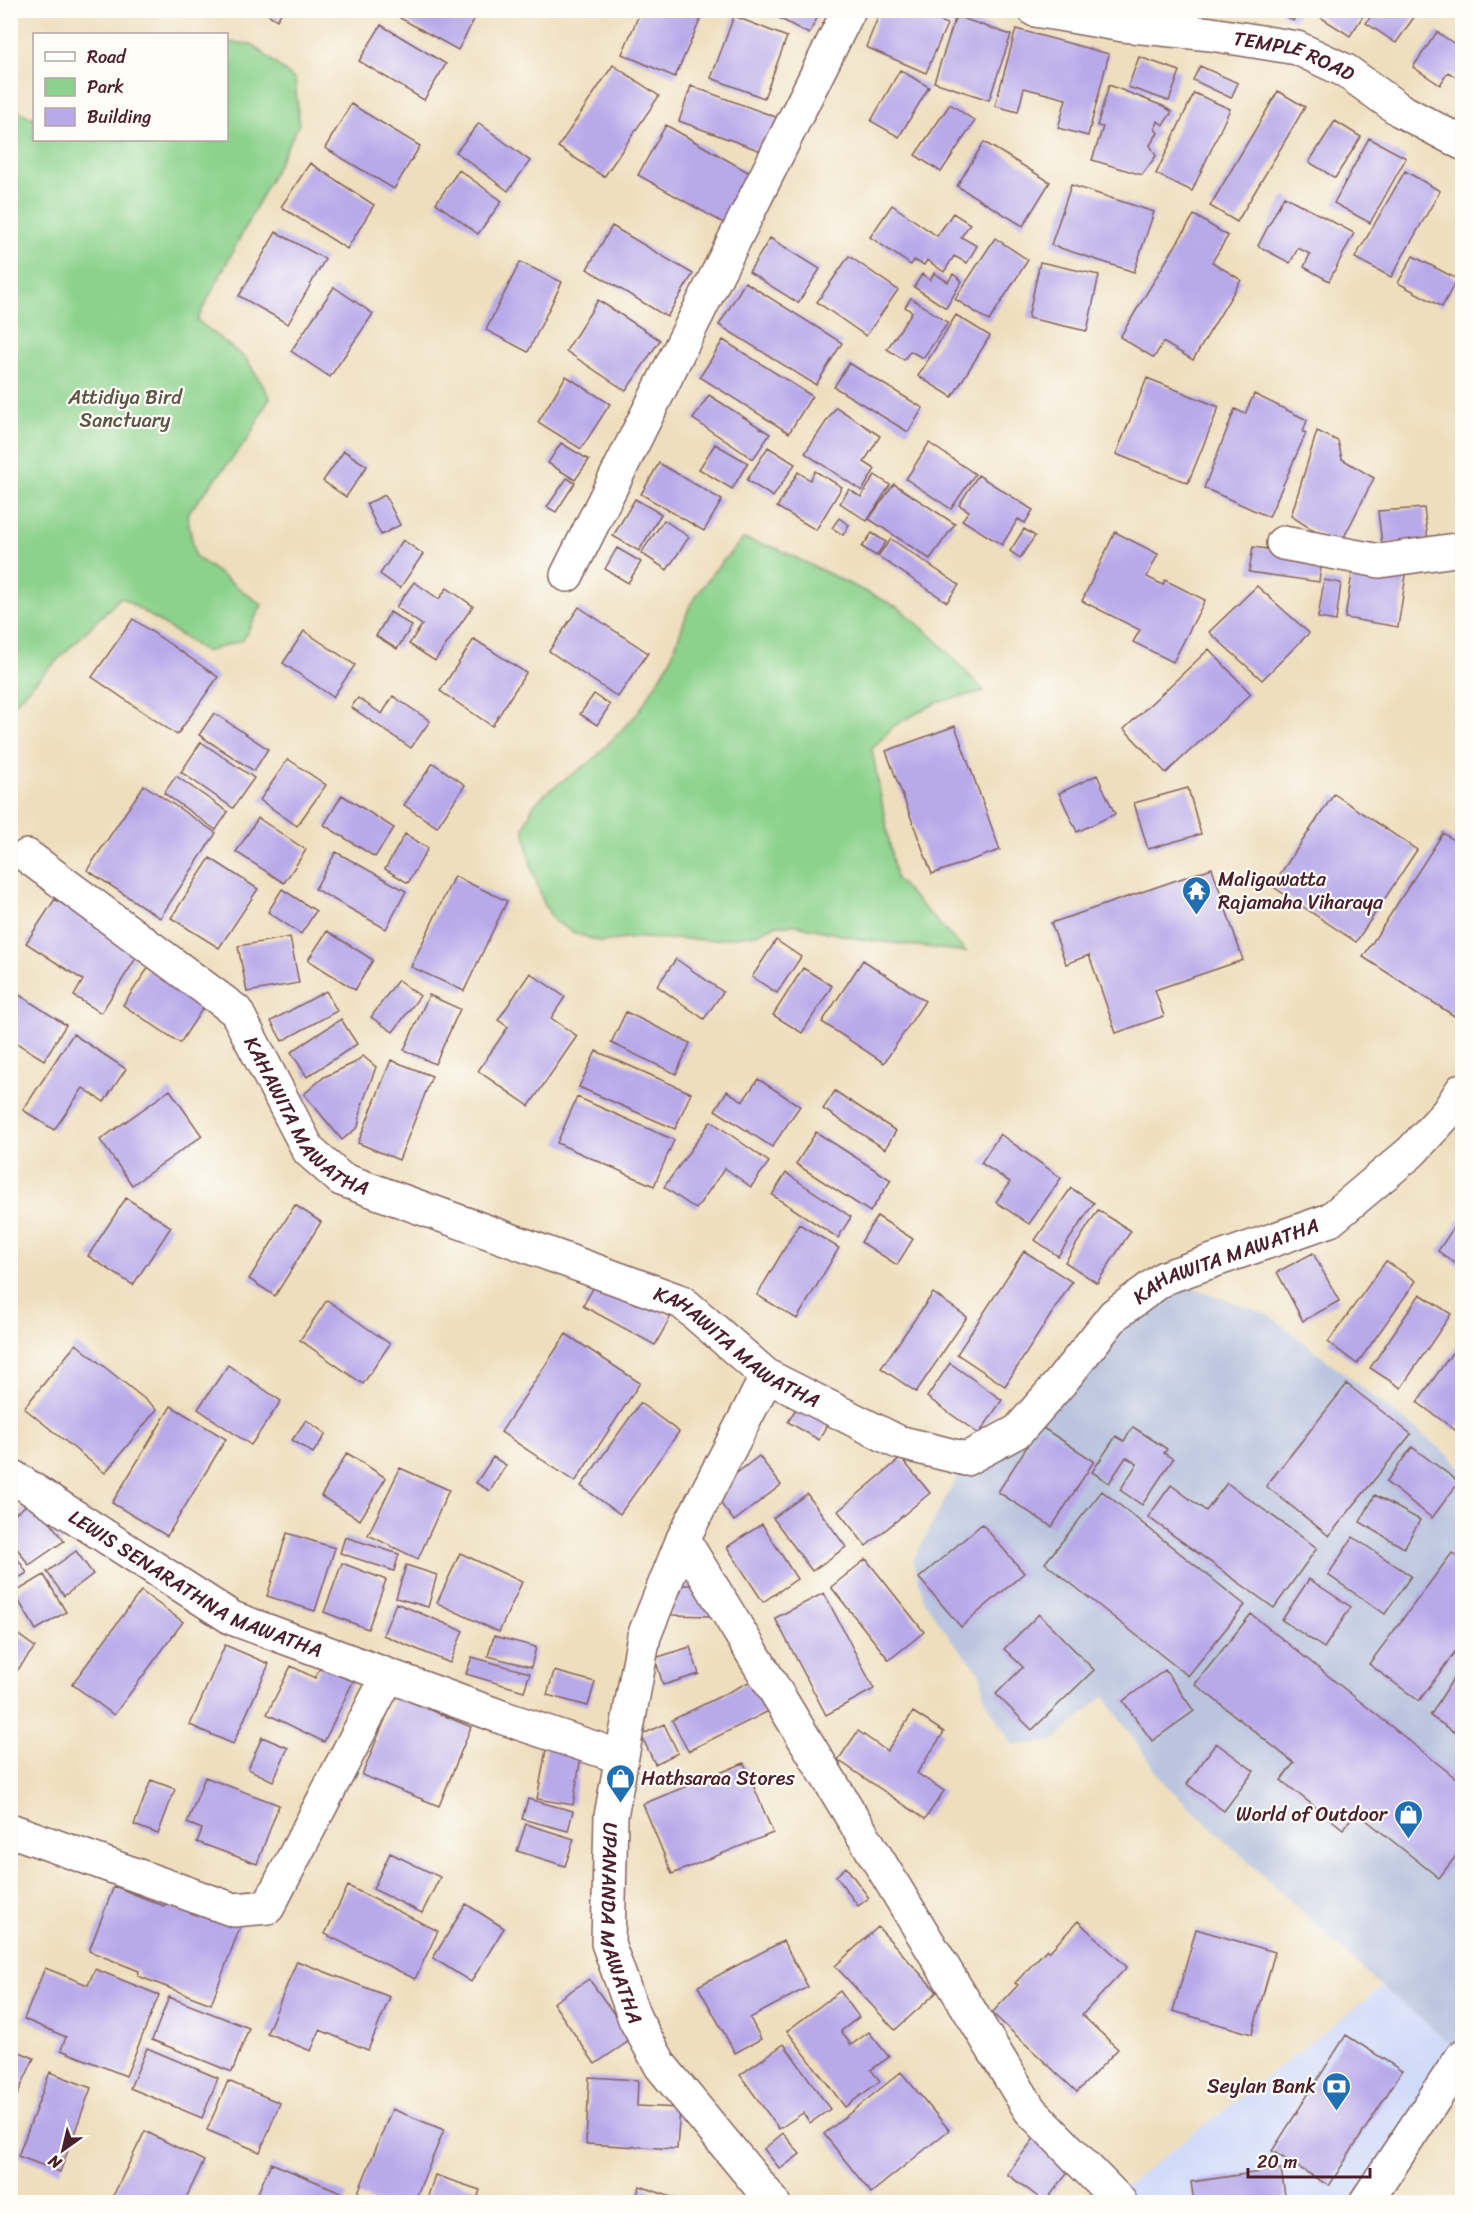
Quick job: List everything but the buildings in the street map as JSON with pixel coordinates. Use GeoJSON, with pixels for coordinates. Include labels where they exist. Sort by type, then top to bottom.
{"type":"FeatureCollection","features":[{"type":"Feature","properties":{"kind":"street"},"geometry":{"type":"LineString","coordinates":[[567,575],[849,10]]}},
{"type":"Feature","properties":{"kind":"street","name":"TEMPLE ROAD"},"geometry":{"type":"LineString","coordinates":[[1035,10],[1123,25],[1211,34],[1297,48],[1346,71],[1400,110],[1462,143]]}},
{"type":"Feature","properties":{"kind":"street"},"geometry":{"type":"LineString","coordinates":[[1283,543],[1380,561],[1462,549]]}},
{"type":"Feature","properties":{"kind":"street","name":"KAHAWITA MAWATHA"},"geometry":{"type":"LineString","coordinates":[[27,856],[236,1011],[309,1151],[341,1179],[682,1302],[767,1376],[898,1442],[966,1459],[1018,1431],[1114,1315],[1131,1302],[1164,1278],[1330,1220],[1411,1152],[1447,1113],[1462,1090]]}},
{"type":"Feature","properties":{"kind":"street","name":"UPANANDA MAWATHA"},"geometry":{"type":"LineString","coordinates":[[767,1376],[682,1539],[644,1636],[611,1816],[608,1943],[634,2019],[661,2066],[773,2202]]}},
{"type":"Feature","properties":{"kind":"street","name":"LEWIS SENARATHNA MAWATHA"},"geometry":{"type":"LineString","coordinates":[[10,1475],[232,1618],[504,1718],[621,1757]]}},
{"type":"Feature","properties":{"kind":"street"},"geometry":{"type":"LineString","coordinates":[[682,1539],[1030,2110],[1120,2202]]}},
{"type":"Feature","properties":{"kind":"street"},"geometry":{"type":"LineString","coordinates":[[10,1830],[234,1910],[268,1907],[388,1676]]}},
{"type":"Feature","properties":{"kind":"street"},"geometry":{"type":"LineString","coordinates":[[1366,2202],[1462,2057]]}},
{"type":"Feature","properties":{"kind":"shaded area"},"geometry":{"type":"Polygon","coordinates":[[[1164,1278],[1269,1315],[1450,1456],[1462,1469],[1462,2053],[1382,1987],[1164,1783],[1104,1696],[1052,1742],[1013,1745],[986,1702],[980,1672],[951,1639],[925,1602],[913,1561],[966,1459],[1164,1278]]]}},
{"type":"Feature","properties":{"kind":"shaded area"},"geometry":{"type":"Polygon","coordinates":[[[1382,1987],[1462,2053],[1366,2202],[1090,2202],[1113,2196],[1382,1987]]]}},
{"type":"Feature","properties":{"kind":"green space","name":"Attidiya Bird Sanctuary"},"geometry":{"type":"Polygon","coordinates":[[[228,42],[252,44],[295,80],[299,124],[197,320],[246,359],[270,397],[248,439],[187,514],[195,556],[262,605],[243,640],[206,652],[121,597],[11,706],[11,107],[32,118],[33,141],[228,141],[228,42]]]}},
{"type":"Feature","properties":{"kind":"green space"},"geometry":{"type":"Polygon","coordinates":[[[743,539],[776,548],[899,608],[933,637],[984,691],[938,702],[895,725],[872,749],[896,879],[966,952],[859,939],[796,925],[776,925],[756,934],[715,940],[634,938],[600,942],[573,932],[554,921],[544,904],[531,866],[524,828],[533,806],[548,791],[592,761],[638,713],[670,661],[690,605],[714,571],[743,539]]]}},
{"type":"Feature","properties":{"kind":"place","name":"Maligawatta Rajamaha Viharaya"},"geometry":{"type":"Point","coordinates":[1197,916]}},
{"type":"Feature","properties":{"kind":"place","name":"Hathsaraa Stores"},"geometry":{"type":"Point","coordinates":[620,1804]}},
{"type":"Feature","properties":{"kind":"place","name":"World of Outdoor"},"geometry":{"type":"Point","coordinates":[1408,1840]}},
{"type":"Feature","properties":{"kind":"place","name":"Seylan Bank"},"geometry":{"type":"Point","coordinates":[1337,2112]}}]}
